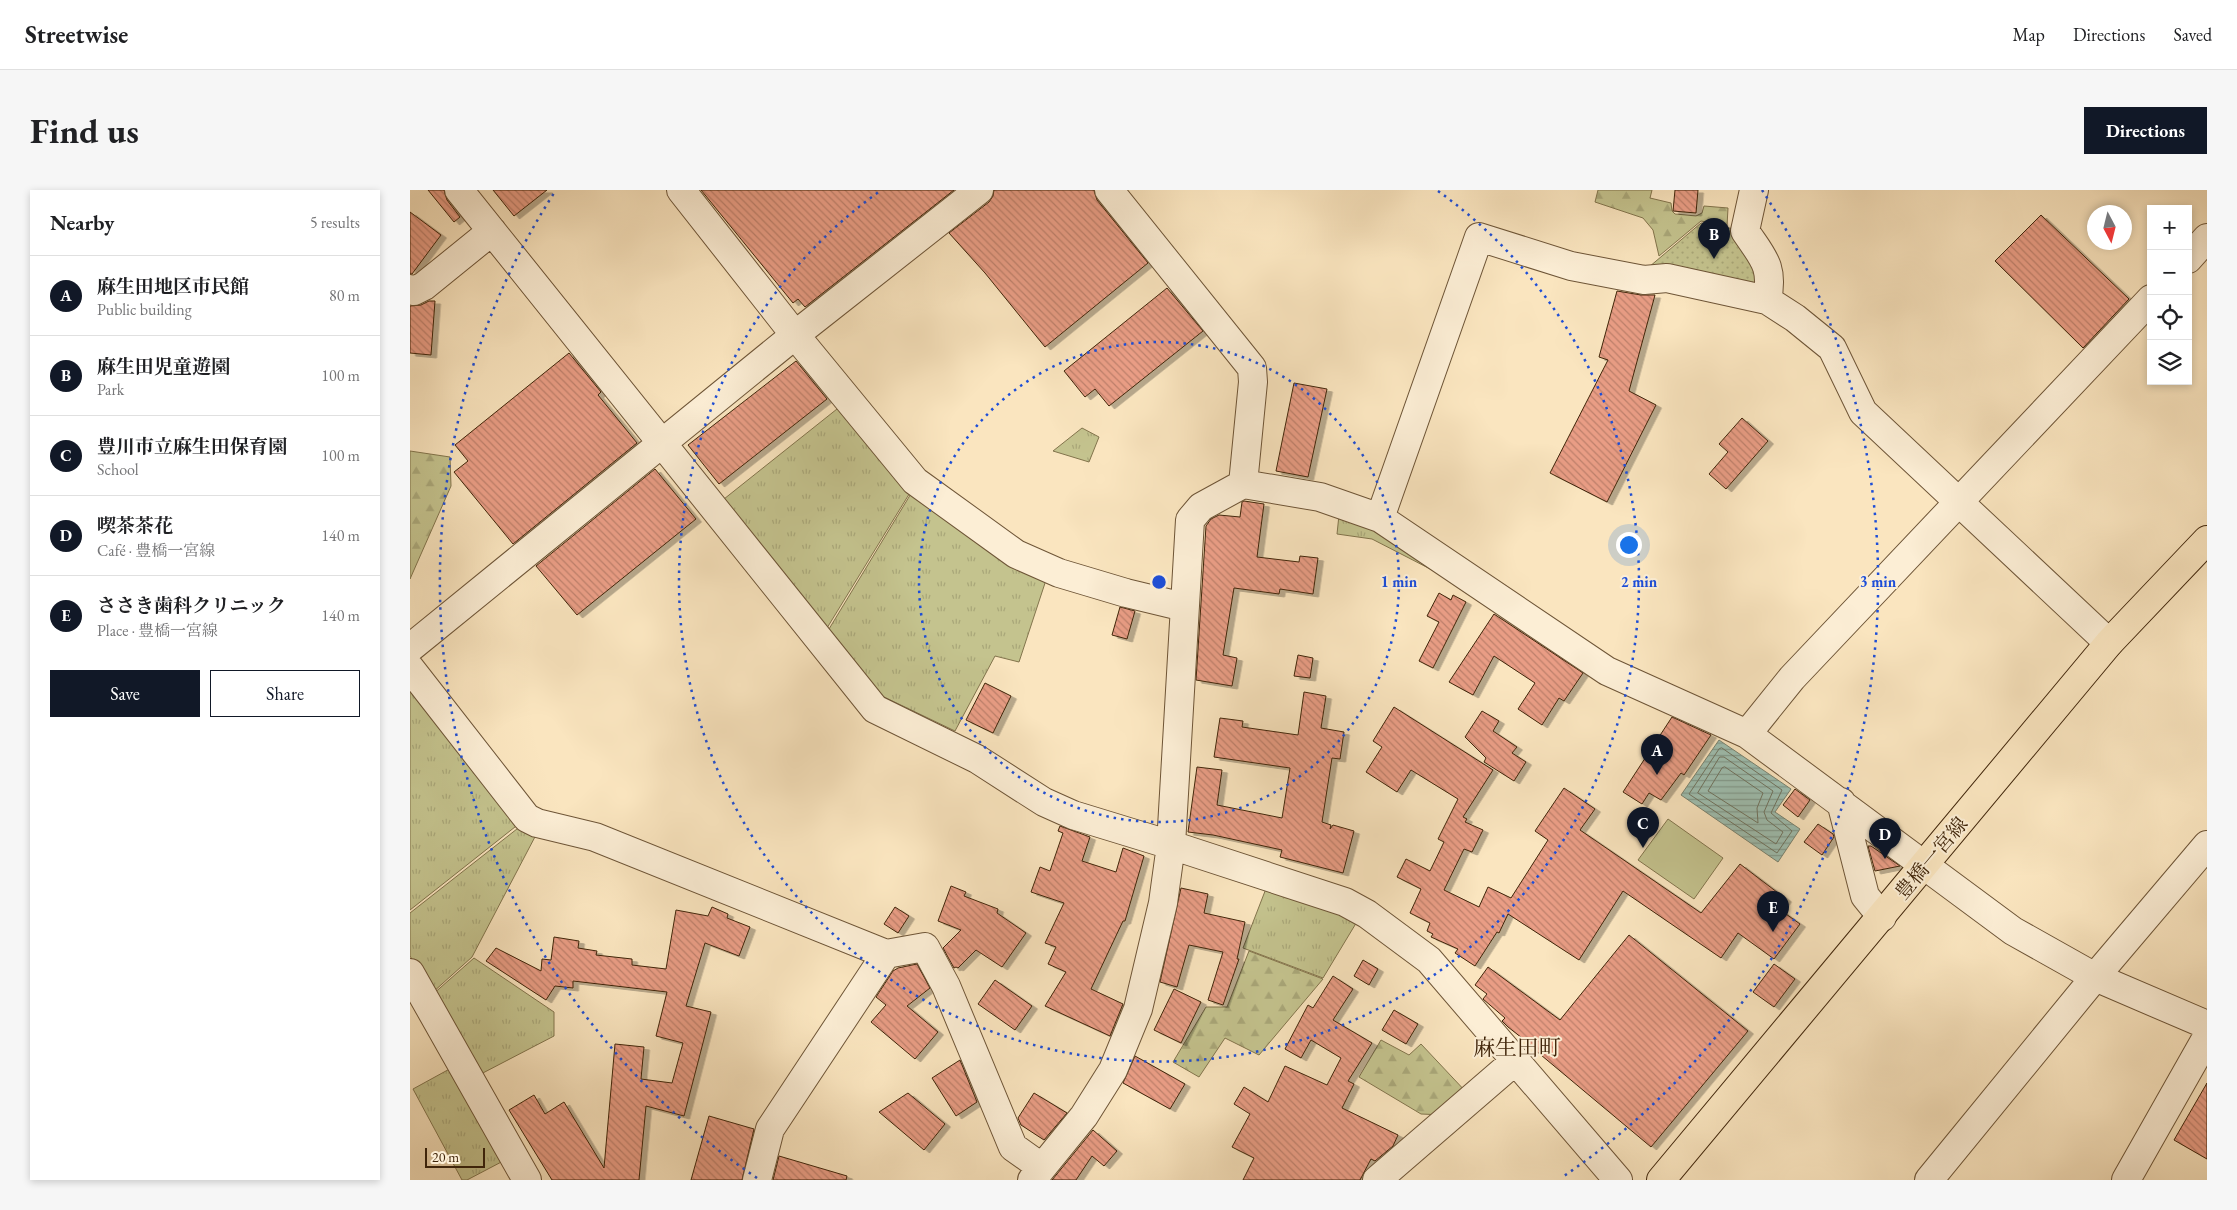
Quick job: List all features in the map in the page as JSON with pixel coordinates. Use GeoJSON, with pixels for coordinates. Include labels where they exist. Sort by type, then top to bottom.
{"type":"FeatureCollection","features":[{"type":"Feature","properties":{"kind":"main road","name":"豊橋一宮線"},"geometry":{"type":"LineString","coordinates":[[1661,1180],[1926,865],[2109,643],[2207,540]]}},
{"type":"Feature","properties":{"kind":"street"},"geometry":{"type":"LineString","coordinates":[[459,190],[875,709],[977,759],[1044,802],[1073,815],[1344,902],[1367,914],[1429,960],[1618,1180]]}},
{"type":"Feature","properties":{"kind":"street"},"geometry":{"type":"LineString","coordinates":[[682,190],[795,335],[915,481],[1016,554],[1059,573],[1184,608]]}},
{"type":"Feature","properties":{"kind":"street"},"geometry":{"type":"LineString","coordinates":[[410,648],[795,335],[979,190]]}},
{"type":"Feature","properties":{"kind":"street"},"geometry":{"type":"LineString","coordinates":[[1109,190],[1252,368],[1243,484]]}},
{"type":"Feature","properties":{"kind":"street"},"geometry":{"type":"LineString","coordinates":[[1754,190],[1744,231],[1768,267],[1770,284],[1767,300]]}},
{"type":"Feature","properties":{"kind":"street"},"geometry":{"type":"LineString","coordinates":[[410,289],[414,291],[424,286],[492,231]]}},
{"type":"Feature","properties":{"kind":"street"},"geometry":{"type":"LineString","coordinates":[[1380,518],[1479,237],[1571,266],[1644,280],[1667,278],[1767,300],[1796,318],[1832,348],[1863,412],[2109,643]]}},
{"type":"Feature","properties":{"kind":"street"},"geometry":{"type":"LineString","coordinates":[[2192,254],[2207,238]]}},
{"type":"Feature","properties":{"kind":"street"},"geometry":{"type":"LineString","coordinates":[[1747,734],[1792,678],[1960,503],[2147,303]]}},
{"type":"Feature","properties":{"kind":"street"},"geometry":{"type":"LineString","coordinates":[[410,668],[527,818],[537,823],[595,837],[886,954],[925,948],[946,986],[1013,1147],[1036,1174],[1084,1116],[1113,1070],[1138,1009],[1164,903],[1171,845],[1190,520],[1201,507],[1243,484],[1320,497],[1380,518],[1607,671],[1747,734],[2013,931],[2095,977],[2207,1025]]}},
{"type":"Feature","properties":{"kind":"street"},"geometry":{"type":"LineString","coordinates":[[1841,802],[1865,896],[1882,917]]}},
{"type":"Feature","properties":{"kind":"street"},"geometry":{"type":"LineString","coordinates":[[1929,1180],[2095,977],[2207,846]]}},
{"type":"Feature","properties":{"kind":"street"},"geometry":{"type":"LineString","coordinates":[[757,1180],[770,1129],[886,954]]}},
{"type":"Feature","properties":{"kind":"street"},"geometry":{"type":"LineString","coordinates":[[410,973],[527,1180]]}},
{"type":"Feature","properties":{"kind":"street"},"geometry":{"type":"LineString","coordinates":[[2126,1180],[2207,1037]]}},
{"type":"Feature","properties":{"kind":"street"},"geometry":{"type":"LineString","coordinates":[[1377,1180],[1515,1060]]}},
{"type":"Feature","properties":{"kind":"green space"},"geometry":{"type":"Polygon","coordinates":[[[1598,190],[1652,190],[1650,198],[1671,203],[1672,211],[1675,214],[1696,216],[1702,213],[1704,206],[1728,208],[1727,226],[1701,221],[1659,256],[1653,230],[1643,218],[1595,202],[1598,190]]]}},
{"type":"Feature","properties":{"kind":"green space"},"geometry":{"type":"Polygon","coordinates":[[[1701,223],[1740,230],[1763,287],[1649,267],[1701,223]]]}},
{"type":"Feature","properties":{"kind":"green space"},"geometry":{"type":"Polygon","coordinates":[[[842,405],[911,491],[827,628],[724,499],[842,405]]]}},
{"type":"Feature","properties":{"kind":"green space"},"geometry":{"type":"Polygon","coordinates":[[[1082,428],[1099,437],[1089,462],[1053,451],[1082,428]]]}},
{"type":"Feature","properties":{"kind":"green space"},"geometry":{"type":"Polygon","coordinates":[[[410,451],[450,457],[451,486],[410,579],[410,451]]]}},
{"type":"Feature","properties":{"kind":"green space"},"geometry":{"type":"Polygon","coordinates":[[[912,492],[1047,577],[1019,662],[995,656],[955,731],[882,696],[829,629],[912,492]]]}},
{"type":"Feature","properties":{"kind":"green space"},"geometry":{"type":"Polygon","coordinates":[[[1339,515],[1377,526],[1438,573],[1372,539],[1337,534],[1339,515]]]}},
{"type":"Feature","properties":{"kind":"green space"},"geometry":{"type":"Polygon","coordinates":[[[410,681],[520,823],[410,910],[410,681]]]}},
{"type":"Feature","properties":{"kind":"green space"},"geometry":{"type":"Polygon","coordinates":[[[1668,819],[1723,858],[1694,899],[1638,860],[1668,819]]]}},
{"type":"Feature","properties":{"kind":"green space"},"geometry":{"type":"Polygon","coordinates":[[[522,825],[537,833],[472,957],[432,993],[410,956],[410,913],[522,825]]]}},
{"type":"Feature","properties":{"kind":"green space"},"geometry":{"type":"Polygon","coordinates":[[[1267,886],[1358,920],[1323,978],[1243,948],[1267,886]]]}},
{"type":"Feature","properties":{"kind":"green space"},"geometry":{"type":"Polygon","coordinates":[[[1249,951],[1323,979],[1259,1055],[1225,1038],[1199,1077],[1173,1062],[1206,1007],[1227,1007],[1249,951]]]}},
{"type":"Feature","properties":{"kind":"green space"},"geometry":{"type":"Polygon","coordinates":[[[474,958],[554,1012],[554,1036],[479,1075],[432,995],[474,958]]]}},
{"type":"Feature","properties":{"kind":"green space"},"geometry":{"type":"Polygon","coordinates":[[[1381,1040],[1409,1055],[1421,1044],[1468,1094],[1444,1115],[1421,1114],[1359,1077],[1381,1040]]]}},
{"type":"Feature","properties":{"kind":"green space"},"geometry":{"type":"Polygon","coordinates":[[[455,1066],[507,1159],[467,1180],[462,1180],[413,1089],[455,1066]]]}},
{"type":"Feature","properties":{"kind":"water"},"geometry":{"type":"Polygon","coordinates":[[[1719,740],[1791,789],[1775,812],[1800,829],[1778,862],[1681,795],[1719,740]]]}},
{"type":"Feature","properties":{"kind":"building"},"geometry":{"type":"Polygon","coordinates":[[[428,190],[444,190],[447,200],[460,217],[454,222],[428,190]]]}},
{"type":"Feature","properties":{"kind":"building"},"geometry":{"type":"Polygon","coordinates":[[[493,190],[547,190],[514,216],[493,190]]]}},
{"type":"Feature","properties":{"kind":"building"},"geometry":{"type":"Polygon","coordinates":[[[701,190],[954,190],[805,307],[798,299],[793,303],[701,190]]]}},
{"type":"Feature","properties":{"kind":"building"},"geometry":{"type":"Polygon","coordinates":[[[994,190],[1094,190],[1097,200],[1148,263],[1045,347],[985,273],[949,233],[989,202],[994,190]]]}},
{"type":"Feature","properties":{"kind":"building"},"geometry":{"type":"Polygon","coordinates":[[[1675,190],[1698,190],[1696,213],[1673,211],[1675,190]]]}},
{"type":"Feature","properties":{"kind":"building"},"geometry":{"type":"Polygon","coordinates":[[[410,212],[441,235],[412,274],[410,274],[410,212]]]}},
{"type":"Feature","properties":{"kind":"building"},"geometry":{"type":"Polygon","coordinates":[[[2041,215],[2129,299],[2083,348],[1995,261],[2041,215]]]}},
{"type":"Feature","properties":{"kind":"building"},"geometry":{"type":"Polygon","coordinates":[[[1167,288],[1203,331],[1109,406],[1095,389],[1085,397],[1064,371],[1167,288]]]}},
{"type":"Feature","properties":{"kind":"building"},"geometry":{"type":"Polygon","coordinates":[[[1617,291],[1655,295],[1629,391],[1656,405],[1607,502],[1550,473],[1608,360],[1599,357],[1617,291]]]}},
{"type":"Feature","properties":{"kind":"building"},"geometry":{"type":"Polygon","coordinates":[[[429,301],[435,301],[431,355],[410,353],[410,306],[421,305],[429,301]]]}},
{"type":"Feature","properties":{"kind":"building"},"geometry":{"type":"Polygon","coordinates":[[[569,353],[601,392],[598,395],[637,443],[513,544],[454,472],[468,461],[455,445],[569,353]]]}},
{"type":"Feature","properties":{"kind":"building"},"geometry":{"type":"Polygon","coordinates":[[[796,361],[827,399],[719,484],[688,445],[796,361]]]}},
{"type":"Feature","properties":{"kind":"building"},"geometry":{"type":"Polygon","coordinates":[[[1294,383],[1327,389],[1308,477],[1276,471],[1294,383]]]}},
{"type":"Feature","properties":{"kind":"building"},"geometry":{"type":"Polygon","coordinates":[[[1742,418],[1768,441],[1726,489],[1709,474],[1728,452],[1719,444],[1742,418]]]}},
{"type":"Feature","properties":{"kind":"building"},"geometry":{"type":"Polygon","coordinates":[[[655,469],[696,519],[577,615],[536,566],[655,469]]]}},
{"type":"Feature","properties":{"kind":"building"},"geometry":{"type":"Polygon","coordinates":[[[1242,502],[1264,504],[1257,557],[1299,562],[1300,556],[1318,558],[1313,594],[1280,589],[1279,594],[1234,588],[1223,655],[1237,658],[1232,686],[1196,680],[1206,526],[1211,519],[1219,515],[1240,517],[1242,502]]]}},
{"type":"Feature","properties":{"kind":"building"},"geometry":{"type":"Polygon","coordinates":[[[1439,593],[1451,600],[1453,595],[1466,602],[1433,668],[1419,661],[1439,622],[1427,616],[1439,593]]]}},
{"type":"Feature","properties":{"kind":"building"},"geometry":{"type":"Polygon","coordinates":[[[1120,607],[1135,611],[1127,639],[1112,635],[1120,607]]]}},
{"type":"Feature","properties":{"kind":"building"},"geometry":{"type":"Polygon","coordinates":[[[1494,614],[1583,673],[1564,701],[1559,698],[1542,725],[1518,709],[1535,683],[1494,656],[1473,695],[1449,682],[1494,614]]]}},
{"type":"Feature","properties":{"kind":"building"},"geometry":{"type":"Polygon","coordinates":[[[1298,655],[1313,658],[1310,678],[1294,676],[1298,655]]]}},
{"type":"Feature","properties":{"kind":"building"},"geometry":{"type":"Polygon","coordinates":[[[985,683],[1011,696],[993,733],[966,720],[985,683]]]}},
{"type":"Feature","properties":{"kind":"building"},"geometry":{"type":"Polygon","coordinates":[[[1304,692],[1326,696],[1321,728],[1344,732],[1340,759],[1332,758],[1322,822],[1331,825],[1330,829],[1333,825],[1354,831],[1343,873],[1280,857],[1282,850],[1213,835],[1188,832],[1197,767],[1222,770],[1217,805],[1282,818],[1290,768],[1214,757],[1220,718],[1243,721],[1242,727],[1298,735],[1304,692]]]}},
{"type":"Feature","properties":{"kind":"building"},"geometry":{"type":"Polygon","coordinates":[[[1394,707],[1493,770],[1463,817],[1467,819],[1465,822],[1483,830],[1472,852],[1464,849],[1444,890],[1479,907],[1488,887],[1511,898],[1548,840],[1535,831],[1564,788],[1595,809],[1580,830],[1701,913],[1740,864],[1786,899],[1779,909],[1800,924],[1774,959],[1738,933],[1721,958],[1623,891],[1579,960],[1508,914],[1499,933],[1497,932],[1475,966],[1455,953],[1458,949],[1431,937],[1433,934],[1427,931],[1430,923],[1410,913],[1421,889],[1397,877],[1406,859],[1430,871],[1444,842],[1438,839],[1458,799],[1411,770],[1397,792],[1366,772],[1382,747],[1373,741],[1394,707]]]}},
{"type":"Feature","properties":{"kind":"building"},"geometry":{"type":"Polygon","coordinates":[[[1482,711],[1499,721],[1493,731],[1517,747],[1512,753],[1526,762],[1514,781],[1484,762],[1486,758],[1465,737],[1482,711]]]}},
{"type":"Feature","properties":{"kind":"building"},"geometry":{"type":"Polygon","coordinates":[[[1672,717],[1711,735],[1684,775],[1681,773],[1661,800],[1649,793],[1642,804],[1623,792],[1672,717]]]}},
{"type":"Feature","properties":{"kind":"building"},"geometry":{"type":"Polygon","coordinates":[[[1795,789],[1810,800],[1798,817],[1783,805],[1795,789]]]}},
{"type":"Feature","properties":{"kind":"building"},"geometry":{"type":"Polygon","coordinates":[[[1818,824],[1833,834],[1834,837],[1822,855],[1804,842],[1818,824]]]}},
{"type":"Feature","properties":{"kind":"building"},"geometry":{"type":"Polygon","coordinates":[[[1060,826],[1090,837],[1082,861],[1116,872],[1123,848],[1144,856],[1125,921],[1123,921],[1091,989],[1123,1004],[1110,1036],[1045,1006],[1066,972],[1048,964],[1056,947],[1045,943],[1064,903],[1031,892],[1040,867],[1050,871],[1063,833],[1058,831],[1060,826]]]}},
{"type":"Feature","properties":{"kind":"building"},"geometry":{"type":"Polygon","coordinates":[[[1868,846],[1871,846],[1900,866],[1875,871],[1868,846]]]}},
{"type":"Feature","properties":{"kind":"building"},"geometry":{"type":"Polygon","coordinates":[[[951,886],[966,892],[964,896],[998,909],[997,913],[1026,933],[1002,967],[976,950],[958,968],[954,968],[943,948],[961,930],[938,921],[951,886]]]}},
{"type":"Feature","properties":{"kind":"building"},"geometry":{"type":"Polygon","coordinates":[[[1181,888],[1208,894],[1204,913],[1245,922],[1237,959],[1239,959],[1223,1005],[1208,1000],[1223,952],[1189,945],[1177,987],[1160,982],[1181,888]]]}},
{"type":"Feature","properties":{"kind":"building"},"geometry":{"type":"Polygon","coordinates":[[[712,907],[728,914],[727,918],[750,927],[739,956],[705,943],[686,1006],[711,1012],[684,1116],[646,1106],[639,1180],[552,1180],[509,1110],[534,1095],[545,1114],[564,1102],[604,1168],[615,1044],[644,1047],[641,1079],[672,1083],[683,1043],[656,1036],[667,992],[573,981],[573,988],[555,986],[546,1000],[486,961],[496,948],[541,971],[542,959],[551,960],[554,937],[579,941],[578,948],[597,951],[596,955],[632,959],[632,965],[666,969],[676,910],[708,916],[712,907]]]}},
{"type":"Feature","properties":{"kind":"building"},"geometry":{"type":"Polygon","coordinates":[[[895,907],[909,916],[898,933],[884,924],[895,907]]]}},
{"type":"Feature","properties":{"kind":"building"},"geometry":{"type":"Polygon","coordinates":[[[1629,935],[1748,1031],[1651,1147],[1508,1027],[1502,1021],[1505,1018],[1483,999],[1487,994],[1475,985],[1488,967],[1560,1020],[1629,935]]]}},
{"type":"Feature","properties":{"kind":"building"},"geometry":{"type":"Polygon","coordinates":[[[1363,960],[1378,969],[1369,985],[1354,976],[1363,960]]]}},
{"type":"Feature","properties":{"kind":"building"},"geometry":{"type":"Polygon","coordinates":[[[917,964],[930,988],[907,1006],[938,1032],[915,1059],[871,1022],[886,1005],[876,997],[893,971],[917,964]]]}},
{"type":"Feature","properties":{"kind":"building"},"geometry":{"type":"Polygon","coordinates":[[[1774,964],[1795,979],[1774,1007],[1753,992],[1774,964]]]}},
{"type":"Feature","properties":{"kind":"building"},"geometry":{"type":"Polygon","coordinates":[[[1333,976],[1353,989],[1333,1020],[1372,1043],[1348,1081],[1354,1084],[1342,1108],[1398,1135],[1393,1146],[1375,1161],[1371,1159],[1360,1180],[1243,1180],[1254,1158],[1232,1147],[1250,1114],[1234,1104],[1244,1087],[1268,1102],[1285,1066],[1327,1085],[1341,1058],[1311,1040],[1301,1058],[1285,1049],[1308,1005],[1313,1008],[1333,976]]]}},
{"type":"Feature","properties":{"kind":"building"},"geometry":{"type":"Polygon","coordinates":[[[995,980],[1032,1006],[1015,1030],[978,1004],[995,980]]]}},
{"type":"Feature","properties":{"kind":"building"},"geometry":{"type":"Polygon","coordinates":[[[1174,989],[1201,1002],[1181,1043],[1154,1030],[1174,989]]]}},
{"type":"Feature","properties":{"kind":"building"},"geometry":{"type":"Polygon","coordinates":[[[1394,1010],[1418,1024],[1406,1044],[1382,1030],[1394,1010]]]}},
{"type":"Feature","properties":{"kind":"building"},"geometry":{"type":"Polygon","coordinates":[[[1135,1056],[1185,1084],[1170,1109],[1123,1083],[1135,1056]]]}},
{"type":"Feature","properties":{"kind":"building"},"geometry":{"type":"Polygon","coordinates":[[[960,1060],[977,1102],[956,1116],[932,1078],[960,1060]]]}},
{"type":"Feature","properties":{"kind":"building"},"geometry":{"type":"Polygon","coordinates":[[[2207,1083],[2207,1159],[2174,1140],[2207,1083]]]}},
{"type":"Feature","properties":{"kind":"building"},"geometry":{"type":"Polygon","coordinates":[[[908,1093],[945,1124],[924,1150],[879,1112],[908,1093]]]}},
{"type":"Feature","properties":{"kind":"building"},"geometry":{"type":"Polygon","coordinates":[[[1034,1093],[1067,1113],[1044,1140],[1021,1125],[1018,1118],[1034,1093]]]}},
{"type":"Feature","properties":{"kind":"building"},"geometry":{"type":"Polygon","coordinates":[[[709,1116],[754,1129],[742,1180],[691,1180],[709,1116]]]}},
{"type":"Feature","properties":{"kind":"building"},"geometry":{"type":"Polygon","coordinates":[[[1093,1130],[1117,1151],[1104,1166],[1092,1156],[1076,1180],[1052,1180],[1093,1130]]]}},
{"type":"Feature","properties":{"kind":"building"},"geometry":{"type":"Polygon","coordinates":[[[779,1156],[847,1176],[846,1180],[773,1180],[779,1156]]]}},
{"type":"Feature","properties":{"kind":"place","name":"麻生田児童遊園"},"geometry":{"type":"Point","coordinates":[1714,259]}},
{"type":"Feature","properties":{"kind":"place","name":"麻生田地区市民館"},"geometry":{"type":"Point","coordinates":[1657,775]}},
{"type":"Feature","properties":{"kind":"place","name":"豊川市立麻生田保育園"},"geometry":{"type":"Point","coordinates":[1643,848]}},
{"type":"Feature","properties":{"kind":"place","name":"喫茶茶花"},"geometry":{"type":"Point","coordinates":[1885,859]}},
{"type":"Feature","properties":{"kind":"place","name":"ささき歯科クリニック"},"geometry":{"type":"Point","coordinates":[1773,932]}},
{"type":"Feature","properties":{"kind":"district","name":"麻生田町"},"geometry":{"type":"Point","coordinates":[1517,1047]}}]}
